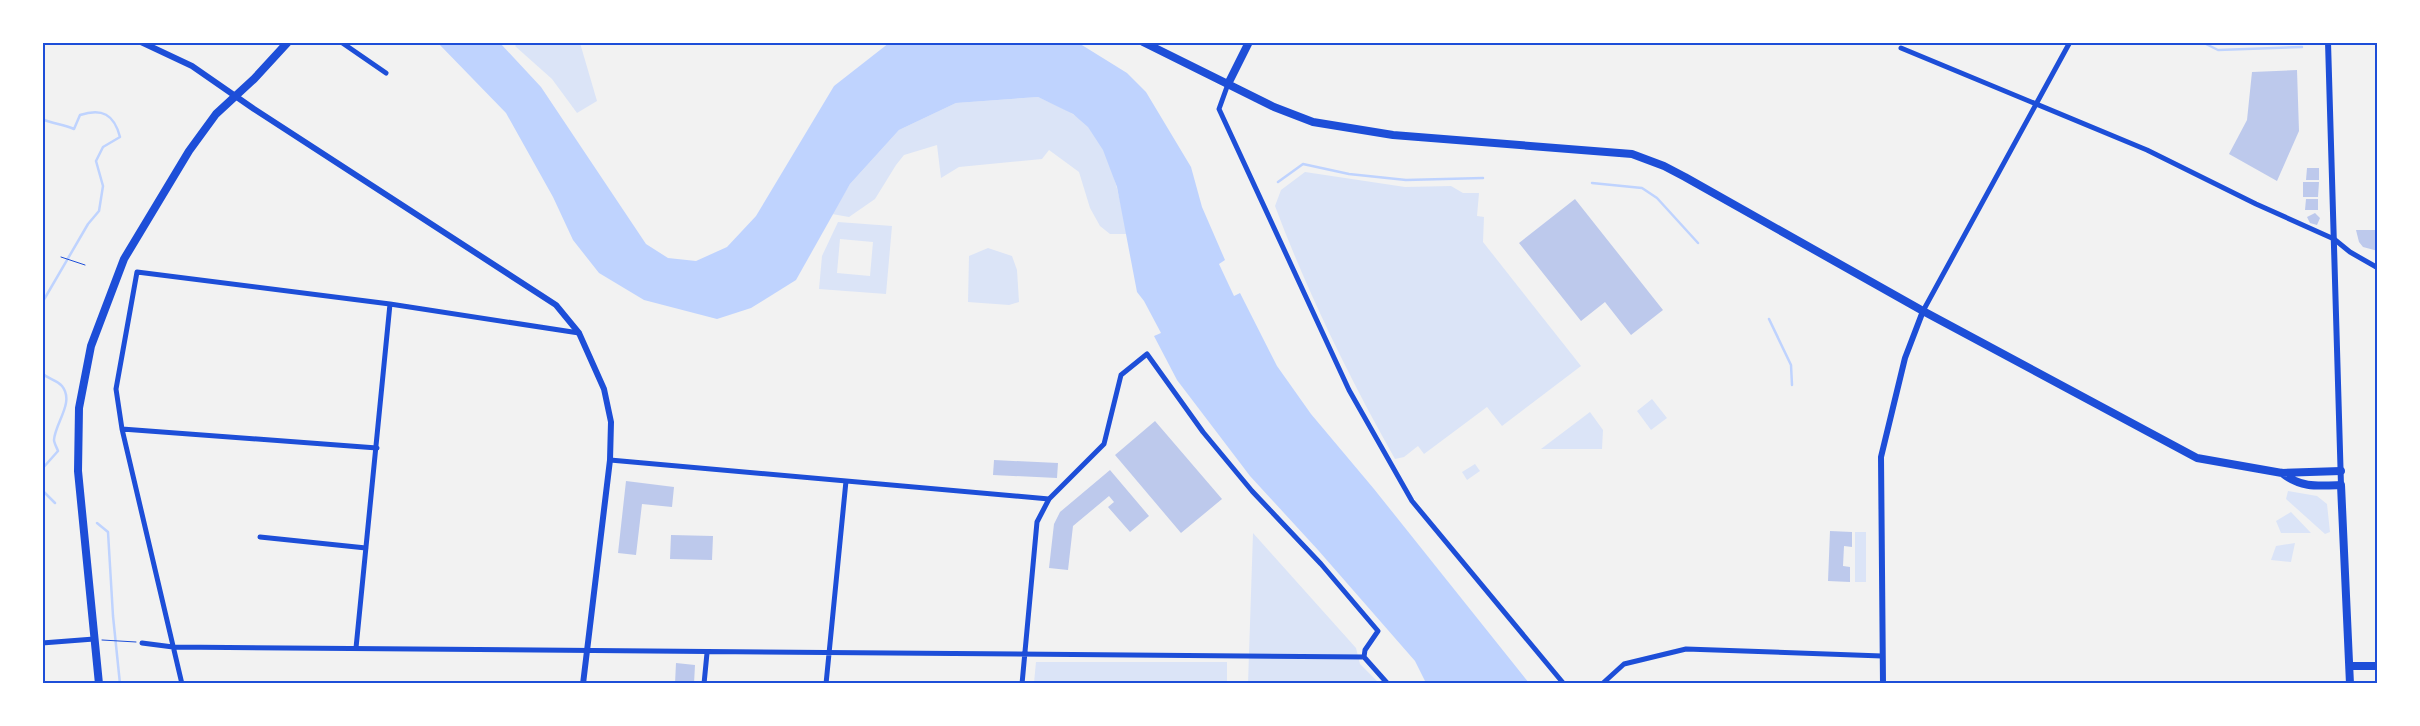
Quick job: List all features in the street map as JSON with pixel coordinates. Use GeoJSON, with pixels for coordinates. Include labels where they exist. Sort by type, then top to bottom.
{"type":"FeatureCollection","features":[{"type":"Feature","properties":{"kind":"main road"},"geometry":{"type":"LineString","coordinates":[[99,684],[78,471],[80,408],[91,346],[124,259],[190,151],[216,114],[288,42]]}},
{"type":"Feature","properties":{"kind":"main road"},"geometry":{"type":"LineString","coordinates":[[1143,42],[1274,108],[1313,122],[1393,135],[1632,154],[1664,166],[1685,177],[1923,311],[2197,458],[2282,472],[2341,471]]}},
{"type":"Feature","properties":{"kind":"main road"},"geometry":{"type":"LineString","coordinates":[[1228,84],[1250,42]]}},
{"type":"Feature","properties":{"kind":"main road"},"geometry":{"type":"LineString","coordinates":[[2282,472],[2292,481],[2307,486],[2341,485],[2350,684]]}},
{"type":"Feature","properties":{"kind":"main road"},"geometry":{"type":"LineString","coordinates":[[2350,666],[2378,666]]}},
{"type":"Feature","properties":{"kind":"street"},"geometry":{"type":"LineString","coordinates":[[141,42],[192,66],[556,305],[579,333],[604,389],[611,422],[610,460],[583,684]]}},
{"type":"Feature","properties":{"kind":"street"},"geometry":{"type":"LineString","coordinates":[[341,42],[386,73]]}},
{"type":"Feature","properties":{"kind":"street"},"geometry":{"type":"LineString","coordinates":[[1883,684],[1881,458],[1905,358],[1923,311],[2070,42]]}},
{"type":"Feature","properties":{"kind":"street"},"geometry":{"type":"LineString","coordinates":[[2328,42],[2341,485]]}},
{"type":"Feature","properties":{"kind":"street"},"geometry":{"type":"LineString","coordinates":[[1900,48],[2147,150],[2334,240],[2350,252],[2378,268]]}},
{"type":"Feature","properties":{"kind":"street"},"geometry":{"type":"LineString","coordinates":[[1228,84],[1220,109],[1350,390],[1412,501],[1564,684]]}},
{"type":"Feature","properties":{"kind":"street"},"geometry":{"type":"LineString","coordinates":[[182,684],[122,429],[116,389],[137,272],[390,304],[579,333]]}},
{"type":"Feature","properties":{"kind":"street"},"geometry":{"type":"LineString","coordinates":[[356,648],[390,304]]}},
{"type":"Feature","properties":{"kind":"street"},"geometry":{"type":"LineString","coordinates":[[1022,684],[1037,522],[1049,499],[1104,444],[1121,375],[1147,354],[1203,432],[1252,491],[1321,564],[1378,631],[1364,650],[1364,657],[1388,684]]}},
{"type":"Feature","properties":{"kind":"street"},"geometry":{"type":"LineString","coordinates":[[122,429],[377,448]]}},
{"type":"Feature","properties":{"kind":"street"},"geometry":{"type":"LineString","coordinates":[[610,460],[1049,499]]}},
{"type":"Feature","properties":{"kind":"street"},"geometry":{"type":"LineString","coordinates":[[826,684],[846,481]]}},
{"type":"Feature","properties":{"kind":"street"},"geometry":{"type":"LineString","coordinates":[[260,537],[366,548]]}},
{"type":"Feature","properties":{"kind":"street"},"geometry":{"type":"LineString","coordinates":[[42,643],[94,639]]}},
{"type":"Feature","properties":{"kind":"street"},"geometry":{"type":"LineString","coordinates":[[142,643],[172,648],[1364,657]]}},
{"type":"Feature","properties":{"kind":"street"},"geometry":{"type":"LineString","coordinates":[[1602,684],[1624,664],[1686,650],[1882,656]]}},
{"type":"Feature","properties":{"kind":"street"},"geometry":{"type":"LineString","coordinates":[[704,684],[706,653]]}},
{"type":"Feature","properties":{"kind":"path"},"geometry":{"type":"LineString","coordinates":[[61,257],[85,265]]}},
{"type":"Feature","properties":{"kind":"path"},"geometry":{"type":"LineString","coordinates":[[108,640],[142,643]]}},
{"type":"Feature","properties":{"kind":"shaded area"},"geometry":{"type":"Polygon","coordinates":[[[518,43],[580,43],[597,101],[577,113],[552,79],[515,46],[518,43]]]}},
{"type":"Feature","properties":{"kind":"shaded area"},"geometry":{"type":"Polygon","coordinates":[[[1038,97],[1077,117],[1096,136],[1114,177],[1127,234],[1110,234],[1100,226],[1090,208],[1079,172],[1049,150],[1042,159],[959,167],[941,178],[937,145],[904,155],[875,199],[849,217],[832,214],[850,184],[899,130],[956,103],[1038,97]]]}},
{"type":"Feature","properties":{"kind":"shaded area"},"geometry":{"type":"Polygon","coordinates":[[[1305,172],[1405,187],[1451,186],[1463,193],[1479,193],[1477,216],[1484,217],[1483,242],[1581,366],[1502,426],[1487,407],[1424,454],[1418,446],[1404,457],[1395,459],[1330,335],[1301,271],[1275,206],[1281,190],[1305,172]]]}},
{"type":"Feature","properties":{"kind":"shaded area"},"geometry":{"type":"Polygon","coordinates":[[[838,222],[892,226],[886,294],[819,289],[822,256],[838,222]],[[840,239],[837,273],[870,276],[873,242],[840,239]]]}},
{"type":"Feature","properties":{"kind":"shaded area"},"geometry":{"type":"Polygon","coordinates":[[[988,248],[1012,256],[1017,270],[1019,302],[1009,305],[968,302],[969,256],[988,248]]]}},
{"type":"Feature","properties":{"kind":"shaded area"},"geometry":{"type":"Polygon","coordinates":[[[1652,399],[1667,418],[1651,430],[1637,411],[1652,399]]]}},
{"type":"Feature","properties":{"kind":"shaded area"},"geometry":{"type":"Polygon","coordinates":[[[1590,412],[1603,430],[1602,449],[1541,449],[1590,412]]]}},
{"type":"Feature","properties":{"kind":"shaded area"},"geometry":{"type":"Polygon","coordinates":[[[1475,464],[1480,471],[1467,480],[1462,472],[1475,464]]]}},
{"type":"Feature","properties":{"kind":"shaded area"},"geometry":{"type":"Polygon","coordinates":[[[2288,491],[2317,496],[2327,504],[2330,532],[2325,534],[2286,499],[2288,491]]]}},
{"type":"Feature","properties":{"kind":"shaded area"},"geometry":{"type":"Polygon","coordinates":[[[2291,512],[2311,533],[2281,533],[2276,521],[2291,512]]]}},
{"type":"Feature","properties":{"kind":"shaded area"},"geometry":{"type":"Polygon","coordinates":[[[1855,532],[1866,532],[1866,582],[1855,582],[1855,532]]]}},
{"type":"Feature","properties":{"kind":"shaded area"},"geometry":{"type":"Polygon","coordinates":[[[1253,533],[1356,648],[1360,664],[1379,683],[1248,684],[1253,533]]]}},
{"type":"Feature","properties":{"kind":"shaded area"},"geometry":{"type":"Polygon","coordinates":[[[2295,543],[2291,562],[2271,560],[2276,546],[2295,543]]]}},
{"type":"Feature","properties":{"kind":"shaded area"},"geometry":{"type":"Polygon","coordinates":[[[1036,662],[1227,662],[1227,683],[1034,683],[1036,662]]]}},
{"type":"Feature","properties":{"kind":"water"},"geometry":{"type":"Polygon","coordinates":[[[1077,42],[1127,73],[1146,92],[1191,167],[1202,207],[1225,260],[1219,264],[1234,296],[1240,293],[1277,366],[1311,414],[1374,489],[1529,683],[1426,683],[1415,661],[1250,476],[1177,380],[1154,336],[1161,333],[1137,292],[1117,187],[1103,150],[1088,127],[1073,114],[1038,97],[956,103],[899,130],[850,184],[796,280],[751,308],[717,319],[644,300],[599,273],[573,240],[553,197],[506,113],[438,43],[500,43],[541,87],[646,244],[668,258],[696,261],[727,247],[756,216],[834,86],[889,43],[1077,42]]]}},
{"type":"Feature","properties":{"kind":"building"},"geometry":{"type":"Polygon","coordinates":[[[2297,70],[2299,131],[2277,181],[2229,154],[2247,120],[2252,72],[2297,70]]]}},
{"type":"Feature","properties":{"kind":"building"},"geometry":{"type":"Polygon","coordinates":[[[2307,168],[2319,168],[2319,180],[2306,180],[2307,168]]]}},
{"type":"Feature","properties":{"kind":"building"},"geometry":{"type":"Polygon","coordinates":[[[2303,182],[2319,182],[2318,197],[2303,197],[2303,182]]]}},
{"type":"Feature","properties":{"kind":"building"},"geometry":{"type":"Polygon","coordinates":[[[1575,199],[1663,310],[1631,335],[1605,302],[1581,321],[1519,243],[1575,199]]]}},
{"type":"Feature","properties":{"kind":"building"},"geometry":{"type":"Polygon","coordinates":[[[2306,199],[2318,199],[2318,210],[2305,210],[2306,199]]]}},
{"type":"Feature","properties":{"kind":"building"},"geometry":{"type":"Polygon","coordinates":[[[2315,213],[2320,218],[2317,225],[2310,223],[2307,217],[2315,213]]]}},
{"type":"Feature","properties":{"kind":"building"},"geometry":{"type":"Polygon","coordinates":[[[2356,230],[2378,230],[2378,251],[2363,247],[2359,242],[2356,230]]]}},
{"type":"Feature","properties":{"kind":"building"},"geometry":{"type":"Polygon","coordinates":[[[1155,421],[1222,499],[1181,533],[1115,455],[1155,421]]]}},
{"type":"Feature","properties":{"kind":"building"},"geometry":{"type":"Polygon","coordinates":[[[994,460],[1058,463],[1057,478],[993,475],[994,460]]]}},
{"type":"Feature","properties":{"kind":"building"},"geometry":{"type":"Polygon","coordinates":[[[1110,470],[1149,516],[1130,532],[1108,507],[1114,502],[1109,496],[1073,526],[1068,570],[1049,568],[1054,524],[1060,512],[1110,470]]]}},
{"type":"Feature","properties":{"kind":"building"},"geometry":{"type":"Polygon","coordinates":[[[626,481],[674,487],[672,507],[642,504],[636,555],[618,553],[626,481]]]}},
{"type":"Feature","properties":{"kind":"building"},"geometry":{"type":"Polygon","coordinates":[[[1830,531],[1852,532],[1852,547],[1844,546],[1843,566],[1850,567],[1850,582],[1828,581],[1830,531]]]}},
{"type":"Feature","properties":{"kind":"building"},"geometry":{"type":"Polygon","coordinates":[[[671,535],[713,536],[712,560],[670,559],[671,535]]]}},
{"type":"Feature","properties":{"kind":"building"},"geometry":{"type":"Polygon","coordinates":[[[676,663],[695,665],[694,684],[675,684],[676,663]]]}},
{"type":"Feature","properties":{"kind":"waterway"},"geometry":{"type":"LineString","coordinates":[[2202,42],[2218,50],[2302,47]]}},
{"type":"Feature","properties":{"kind":"waterway"},"geometry":{"type":"LineString","coordinates":[[42,119],[74,129],[80,115],[95,112],[101,113],[111,118],[120,137],[103,147],[96,161],[103,186],[99,211],[88,224],[42,303]]}},
{"type":"Feature","properties":{"kind":"waterway"},"geometry":{"type":"LineString","coordinates":[[1278,182],[1303,164],[1349,174],[1406,180],[1483,178]]}},
{"type":"Feature","properties":{"kind":"waterway"},"geometry":{"type":"LineString","coordinates":[[1592,183],[1642,188],[1657,198],[1698,243]]}},
{"type":"Feature","properties":{"kind":"waterway"},"geometry":{"type":"LineString","coordinates":[[1769,319],[1791,365],[1792,385]]}},
{"type":"Feature","properties":{"kind":"waterway"},"geometry":{"type":"LineString","coordinates":[[42,373],[62,386],[66,399],[55,433],[54,440],[58,451],[42,469]]}},
{"type":"Feature","properties":{"kind":"waterway"},"geometry":{"type":"LineString","coordinates":[[42,490],[55,503]]}},
{"type":"Feature","properties":{"kind":"waterway"},"geometry":{"type":"LineString","coordinates":[[97,523],[108,532],[113,616],[120,684]]}}]}
